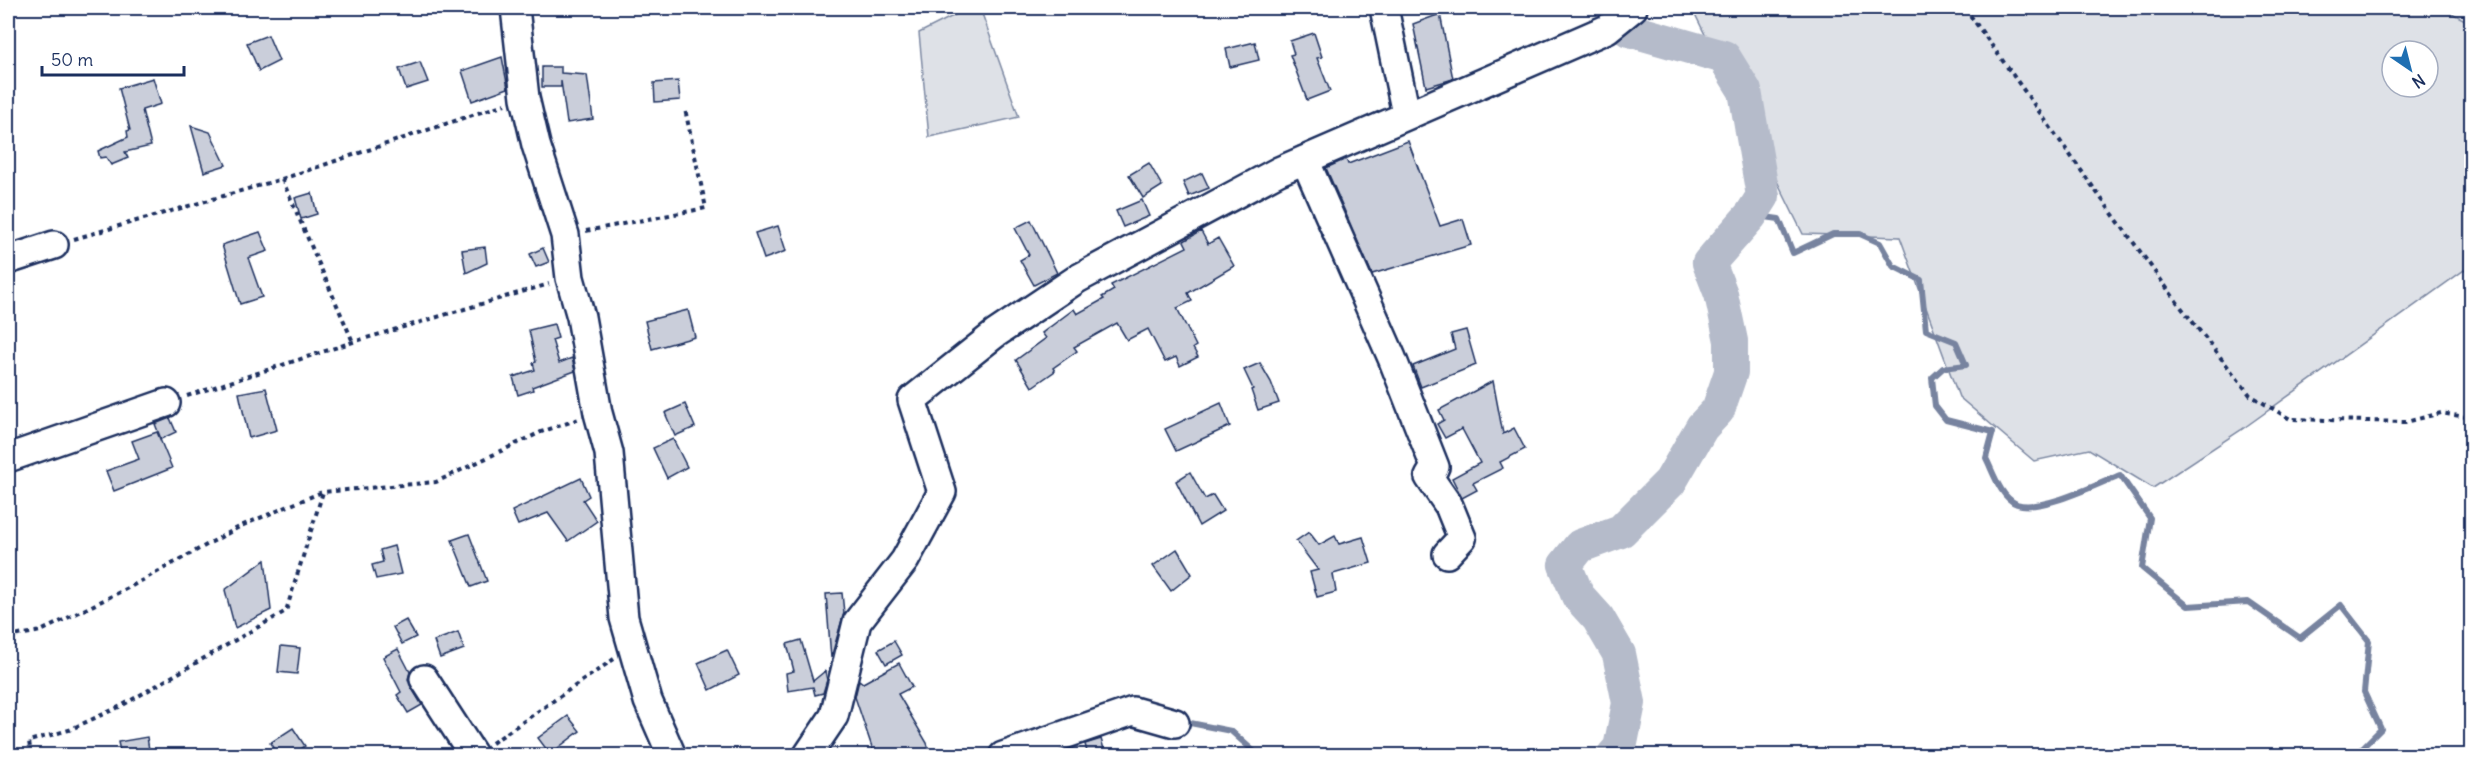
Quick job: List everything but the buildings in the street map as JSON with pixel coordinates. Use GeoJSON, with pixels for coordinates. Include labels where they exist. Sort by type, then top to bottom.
{"type":"FeatureCollection","features":[{"type":"Feature","properties":{"kind":"street"},"geometry":{"type":"LineString","coordinates":[[515,8],[525,98],[536,145],[565,235],[570,278],[581,317],[598,413],[609,453],[624,618],[648,701],[672,756]]}},
{"type":"Feature","properties":{"kind":"street"},"geometry":{"type":"LineString","coordinates":[[1384,8],[1406,114]]}},
{"type":"Feature","properties":{"kind":"street"},"geometry":{"type":"LineString","coordinates":[[807,756],[834,716],[857,622],[905,560],[942,492],[912,400],[995,334],[1077,279],[1279,171],[1406,114],[1607,29],[1633,8]]}},
{"type":"Feature","properties":{"kind":"street"},"geometry":{"type":"LineString","coordinates":[[1305,160],[1392,358],[1435,467],[1429,477],[1449,506],[1462,538],[1447,554]]}},
{"type":"Feature","properties":{"kind":"street"},"geometry":{"type":"LineString","coordinates":[[8,260],[54,245]]}},
{"type":"Feature","properties":{"kind":"street"},"geometry":{"type":"LineString","coordinates":[[8,458],[166,403]]}},
{"type":"Feature","properties":{"kind":"street"},"geometry":{"type":"LineString","coordinates":[[424,678],[474,755]]}},
{"type":"Feature","properties":{"kind":"street"},"geometry":{"type":"LineString","coordinates":[[1004,756],[1132,711],[1174,723]]}},
{"type":"Feature","properties":{"kind":"path"},"geometry":{"type":"LineString","coordinates":[[1965,8],[2097,194],[2250,395],[2290,419],[2406,422],[2441,413],[2472,418]]}},
{"type":"Feature","properties":{"kind":"path"},"geometry":{"type":"LineString","coordinates":[[54,245],[282,179],[525,98]]}},
{"type":"Feature","properties":{"kind":"path"},"geometry":{"type":"LineString","coordinates":[[565,235],[706,208],[685,109]]}},
{"type":"Feature","properties":{"kind":"path"},"geometry":{"type":"LineString","coordinates":[[282,179],[353,342]]}},
{"type":"Feature","properties":{"kind":"path"},"geometry":{"type":"LineString","coordinates":[[166,403],[353,342],[570,278]]}},
{"type":"Feature","properties":{"kind":"path"},"geometry":{"type":"LineString","coordinates":[[8,637],[42,631],[130,587],[241,526],[323,492],[436,482],[542,432],[598,413]]}},
{"type":"Feature","properties":{"kind":"path"},"geometry":{"type":"LineString","coordinates":[[31,756],[29,741],[69,730],[121,706],[286,611],[323,492]]}},
{"type":"Feature","properties":{"kind":"path"},"geometry":{"type":"LineString","coordinates":[[474,755],[633,646]]}},
{"type":"Feature","properties":{"kind":"shaded area"},"geometry":{"type":"Polygon","coordinates":[[[969,8],[980,8],[1019,117],[929,137],[919,33],[969,8]]]}},
{"type":"Feature","properties":{"kind":"shaded area"},"geometry":{"type":"Polygon","coordinates":[[[1692,8],[2442,8],[2471,23],[2471,265],[2241,430],[2153,488],[2089,449],[2034,461],[1959,397],[1900,237],[1803,234],[1692,8]]]}},
{"type":"Feature","properties":{"kind":"waterway"},"geometry":{"type":"LineString","coordinates":[[1613,756],[1620,748],[1629,703],[1619,654],[1598,618],[1578,596],[1565,565],[1580,546],[1621,531],[1670,482],[1702,427],[1718,410],[1731,372],[1731,341],[1721,294],[1709,263],[1751,215],[1763,196],[1745,91],[1724,57],[1629,30],[1620,17],[1621,8]]}},
{"type":"Feature","properties":{"kind":"waterway"},"geometry":{"type":"LineString","coordinates":[[1751,215],[1779,219],[1793,253],[1833,234],[1860,234],[1880,243],[1893,266],[1921,280],[1926,330],[1956,342],[1966,365],[1943,368],[1932,378],[1935,406],[1946,420],[1993,432],[1986,458],[1998,484],[2011,501],[2027,505],[2054,501],[2120,475],[2150,518],[2142,568],[2188,606],[2248,602],[2300,638],[2341,605],[2369,641],[2364,692],[2381,729],[2354,756]]}},
{"type":"Feature","properties":{"kind":"waterway"},"geometry":{"type":"LineString","coordinates":[[1180,721],[1231,731],[1259,756]]}}]}
